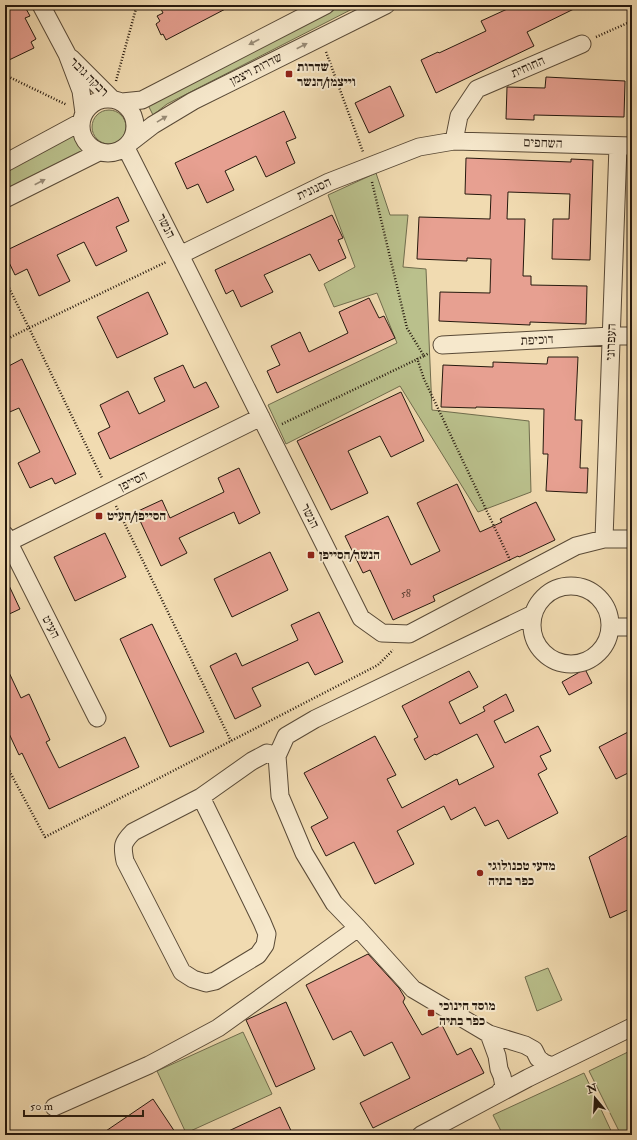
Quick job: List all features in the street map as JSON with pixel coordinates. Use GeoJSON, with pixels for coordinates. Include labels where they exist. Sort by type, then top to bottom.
{"type":"FeatureCollection","features":[{"type":"Feature","properties":{"kind":"street","name":"רבקה גובר"},"geometry":{"type":"LineString","coordinates":[[41,5],[67,54],[81,91],[82,117]]}},
{"type":"Feature","properties":{"kind":"street","name":"שדרות ויצמן"},"geometry":{"type":"LineString","coordinates":[[117,101],[142,100],[326,5]]}},
{"type":"Feature","properties":{"kind":"street","name":"שדרות ויצמן"},"geometry":{"type":"LineString","coordinates":[[128,145],[153,125],[193,101],[386,5]]}},
{"type":"Feature","properties":{"kind":"street","name":"החוחית"},"geometry":{"type":"LineString","coordinates":[[454,141],[459,116],[477,89],[582,44]]}},
{"type":"Feature","properties":{"kind":"street","name":"רבקה גובר"},"geometry":{"type":"LineString","coordinates":[[67,54],[117,101]]}},
{"type":"Feature","properties":{"kind":"street"},"geometry":{"type":"LineString","coordinates":[[5,162],[82,117],[90,106],[98,101],[107,99],[117,101],[133,113],[136,128],[128,145],[117,152],[108,154],[98,152],[90,147],[84,140],[81,131],[82,117]]}},
{"type":"Feature","properties":{"kind":"street","name":"הסנונית"},"geometry":{"type":"LineString","coordinates":[[180,255],[329,182],[419,147],[454,141]]}},
{"type":"Feature","properties":{"kind":"street","name":"השחפים"},"geometry":{"type":"LineString","coordinates":[[454,141],[625,146]]}},
{"type":"Feature","properties":{"kind":"street","name":"הנשר"},"geometry":{"type":"LineString","coordinates":[[128,145],[180,255],[361,618],[382,633],[409,634],[576,546],[604,539],[632,539]]}},
{"type":"Feature","properties":{"kind":"street","name":"העפרוני"},"geometry":{"type":"LineString","coordinates":[[604,539],[612,336],[625,146]]}},
{"type":"Feature","properties":{"kind":"street"},"geometry":{"type":"LineString","coordinates":[[5,199],[98,152]]}},
{"type":"Feature","properties":{"kind":"street","name":"דוכיפת"},"geometry":{"type":"LineString","coordinates":[[442,345],[632,336]]}},
{"type":"Feature","properties":{"kind":"street","name":"הסייפן"},"geometry":{"type":"LineString","coordinates":[[6,540],[110,492],[265,424]]}},
{"type":"Feature","properties":{"kind":"street","name":"העיט"},"geometry":{"type":"LineString","coordinates":[[6,540],[97,718]]}},
{"type":"Feature","properties":{"kind":"street"},"geometry":{"type":"LineString","coordinates":[[572,585],[584,587],[596,593],[610,614],[611,627],[608,640],[601,652],[590,660],[578,664],[564,664],[552,660],[541,651],[534,640],[531,627],[533,614],[538,602],[547,593],[559,587],[572,585]]}},
{"type":"Feature","properties":{"kind":"street"},"geometry":{"type":"LineString","coordinates":[[533,614],[315,719],[286,736],[277,756],[280,796],[304,853],[334,903],[412,989],[489,1034],[525,1045],[534,1050],[545,1062]]}},
{"type":"Feature","properties":{"kind":"street"},"geometry":{"type":"LineString","coordinates":[[611,627],[632,627]]}},
{"type":"Feature","properties":{"kind":"street"},"geometry":{"type":"LineString","coordinates":[[201,797],[267,934],[265,945],[258,954],[215,980],[206,983],[192,979],[182,972],[125,861],[123,851],[124,841],[132,832],[201,797],[252,761],[267,753],[277,756]]}},
{"type":"Feature","properties":{"kind":"street"},"geometry":{"type":"LineString","coordinates":[[54,1107],[149,1065],[218,1028],[358,928]]}},
{"type":"Feature","properties":{"kind":"street"},"geometry":{"type":"LineString","coordinates":[[421,1135],[528,1078],[545,1062],[632,1027]]}},
{"type":"Feature","properties":{"kind":"street"},"geometry":{"type":"LineString","coordinates":[[489,1034],[497,1056],[504,1086],[500,1093]]}},
{"type":"Feature","properties":{"kind":"street"},"geometry":{"type":"LineString","coordinates":[[497,1056],[504,1047],[516,1041]]}},
{"type":"Feature","properties":{"kind":"street"},"geometry":{"type":"LineString","coordinates":[[502,1076],[510,1080],[528,1078]]}},
{"type":"Feature","properties":{"kind":"path"},"geometry":{"type":"LineString","coordinates":[[117,101],[137,5]]}},
{"type":"Feature","properties":{"kind":"path"},"geometry":{"type":"LineString","coordinates":[[582,44],[632,21]]}},
{"type":"Feature","properties":{"kind":"path"},"geometry":{"type":"LineString","coordinates":[[320,37],[368,166],[407,328],[424,356]]}},
{"type":"Feature","properties":{"kind":"path"},"geometry":{"type":"LineString","coordinates":[[5,75],[82,117]]}},
{"type":"Feature","properties":{"kind":"path"},"geometry":{"type":"LineString","coordinates":[[5,340],[180,255]]}},
{"type":"Feature","properties":{"kind":"path"},"geometry":{"type":"LineString","coordinates":[[5,280],[231,741]]}},
{"type":"Feature","properties":{"kind":"path"},"geometry":{"type":"LineString","coordinates":[[265,424],[424,356],[442,345]]}},
{"type":"Feature","properties":{"kind":"path"},"geometry":{"type":"LineString","coordinates":[[417,358],[424,379],[518,577]]}},
{"type":"Feature","properties":{"kind":"path"},"geometry":{"type":"LineString","coordinates":[[5,763],[45,837],[378,665],[409,634]]}},
{"type":"Feature","properties":{"kind":"green space"},"geometry":{"type":"Polygon","coordinates":[[[336,5],[360,5],[167,104],[153,115],[146,101],[163,94],[336,5]]]}},
{"type":"Feature","properties":{"kind":"green space"},"geometry":{"type":"Polygon","coordinates":[[[106,110],[112,110],[121,115],[125,121],[125,133],[121,139],[112,144],[106,144],[97,139],[92,130],[92,124],[97,115],[106,110]]]}},
{"type":"Feature","properties":{"kind":"green space"},"geometry":{"type":"Polygon","coordinates":[[[76,130],[82,146],[86,151],[5,193],[5,167],[76,130]]]}},
{"type":"Feature","properties":{"kind":"green space"},"geometry":{"type":"Polygon","coordinates":[[[376,173],[390,215],[408,215],[403,267],[426,269],[432,410],[529,421],[531,492],[478,512],[400,386],[286,444],[268,405],[397,343],[377,293],[334,307],[324,284],[355,267],[328,195],[376,173]]]}},
{"type":"Feature","properties":{"kind":"green space"},"geometry":{"type":"Polygon","coordinates":[[[548,968],[562,1000],[537,1011],[525,977],[548,968]]]}},
{"type":"Feature","properties":{"kind":"green space"},"geometry":{"type":"Polygon","coordinates":[[[243,1032],[272,1094],[186,1133],[157,1071],[243,1032]]]}},
{"type":"Feature","properties":{"kind":"green space"},"geometry":{"type":"Polygon","coordinates":[[[632,1050],[632,1135],[621,1135],[589,1071],[632,1050]]]}},
{"type":"Feature","properties":{"kind":"green space"},"geometry":{"type":"Polygon","coordinates":[[[584,1073],[613,1135],[503,1135],[493,1115],[584,1073]]]}},
{"type":"Feature","properties":{"kind":"building"},"geometry":{"type":"Polygon","coordinates":[[[5,5],[24,5],[30,16],[25,18],[36,39],[31,42],[34,48],[9,60],[5,52],[5,5]]]}},
{"type":"Feature","properties":{"kind":"building"},"geometry":{"type":"Polygon","coordinates":[[[159,5],[233,5],[166,40],[163,34],[161,35],[156,24],[160,21],[157,16],[163,13],[159,5]]]}},
{"type":"Feature","properties":{"kind":"building"},"geometry":{"type":"Polygon","coordinates":[[[516,5],[582,5],[527,32],[534,46],[436,93],[421,60],[486,31],[481,21],[516,5]]]}},
{"type":"Feature","properties":{"kind":"building"},"geometry":{"type":"Polygon","coordinates":[[[546,77],[625,81],[624,117],[534,115],[534,120],[506,119],[507,87],[545,88],[546,77]]]}},
{"type":"Feature","properties":{"kind":"building"},"geometry":{"type":"Polygon","coordinates":[[[390,86],[404,116],[369,133],[355,103],[390,86]]]}},
{"type":"Feature","properties":{"kind":"building"},"geometry":{"type":"Polygon","coordinates":[[[284,111],[296,138],[286,142],[295,163],[266,177],[256,156],[225,171],[234,190],[207,203],[198,184],[187,189],[175,163],[284,111]]]}},
{"type":"Feature","properties":{"kind":"building"},"geometry":{"type":"Polygon","coordinates":[[[466,158],[571,162],[571,159],[593,160],[590,260],[552,259],[553,219],[569,219],[570,194],[508,192],[507,219],[525,219],[523,276],[531,276],[531,285],[587,286],[586,324],[530,322],[530,325],[439,321],[440,292],[490,293],[491,259],[467,258],[467,261],[417,259],[419,217],[490,219],[491,195],[465,194],[466,158]]]}},
{"type":"Feature","properties":{"kind":"building"},"geometry":{"type":"Polygon","coordinates":[[[118,197],[129,221],[116,227],[127,251],[96,266],[84,242],[57,255],[70,281],[39,296],[27,269],[15,275],[5,251],[118,197]]]}},
{"type":"Feature","properties":{"kind":"building"},"geometry":{"type":"Polygon","coordinates":[[[332,215],[343,238],[338,240],[346,258],[319,271],[310,254],[264,275],[273,292],[241,307],[233,290],[226,294],[215,270],[332,215]]]}},
{"type":"Feature","properties":{"kind":"building"},"geometry":{"type":"Polygon","coordinates":[[[148,292],[168,334],[117,358],[97,317],[148,292]]]}},
{"type":"Feature","properties":{"kind":"building"},"geometry":{"type":"Polygon","coordinates":[[[369,298],[379,318],[384,316],[395,338],[277,393],[267,371],[280,365],[271,346],[300,332],[309,352],[348,333],[339,312],[369,298]]]}},
{"type":"Feature","properties":{"kind":"building"},"geometry":{"type":"Polygon","coordinates":[[[548,357],[578,357],[575,420],[582,420],[580,468],[588,468],[587,493],[546,491],[548,454],[543,454],[544,409],[441,407],[443,365],[493,367],[493,362],[547,364],[548,357]]]}},
{"type":"Feature","properties":{"kind":"building"},"geometry":{"type":"Polygon","coordinates":[[[22,359],[76,474],[55,484],[52,478],[30,488],[18,463],[40,452],[19,408],[5,414],[5,368],[22,359]]]}},
{"type":"Feature","properties":{"kind":"building"},"geometry":{"type":"Polygon","coordinates":[[[183,365],[194,388],[206,382],[219,407],[110,459],[98,433],[110,427],[100,405],[128,391],[139,414],[165,401],[154,378],[183,365]]]}},
{"type":"Feature","properties":{"kind":"building"},"geometry":{"type":"Polygon","coordinates":[[[401,392],[424,441],[391,457],[380,436],[348,451],[368,493],[331,510],[297,441],[401,392]]]}},
{"type":"Feature","properties":{"kind":"building"},"geometry":{"type":"Polygon","coordinates":[[[239,468],[260,513],[239,524],[234,512],[179,538],[187,553],[161,566],[136,512],[162,500],[170,518],[224,492],[218,478],[239,468]]]}},
{"type":"Feature","properties":{"kind":"building"},"geometry":{"type":"Polygon","coordinates":[[[457,484],[480,532],[502,522],[500,519],[536,502],[555,540],[433,596],[435,601],[393,620],[370,570],[363,573],[345,536],[388,516],[411,565],[440,551],[417,503],[457,484]]]}},
{"type":"Feature","properties":{"kind":"building"},"geometry":{"type":"Polygon","coordinates":[[[105,533],[126,577],[75,601],[54,557],[105,533]]]}},
{"type":"Feature","properties":{"kind":"building"},"geometry":{"type":"Polygon","coordinates":[[[270,552],[288,590],[232,617],[214,579],[270,552]]]}},
{"type":"Feature","properties":{"kind":"building"},"geometry":{"type":"Polygon","coordinates":[[[5,577],[20,609],[5,616],[5,577]]]}},
{"type":"Feature","properties":{"kind":"building"},"geometry":{"type":"Polygon","coordinates":[[[319,612],[343,662],[315,675],[308,662],[252,688],[261,706],[235,719],[210,666],[236,653],[242,666],[298,640],[291,625],[319,612]]]}},
{"type":"Feature","properties":{"kind":"building"},"geometry":{"type":"Polygon","coordinates":[[[152,624],[204,732],[170,747],[120,639],[152,624]]]}},
{"type":"Feature","properties":{"kind":"building"},"geometry":{"type":"Polygon","coordinates":[[[5,664],[21,698],[29,694],[50,740],[46,742],[59,768],[125,737],[139,767],[49,809],[22,753],[19,755],[5,725],[5,664]]]}},
{"type":"Feature","properties":{"kind":"building"},"geometry":{"type":"Polygon","coordinates":[[[585,669],[592,683],[569,695],[562,682],[585,669]]]}},
{"type":"Feature","properties":{"kind":"building"},"geometry":{"type":"Polygon","coordinates":[[[469,671],[478,687],[449,702],[460,724],[485,711],[483,707],[506,694],[514,711],[494,721],[505,743],[538,726],[551,751],[540,756],[547,769],[538,774],[558,813],[508,839],[498,820],[485,826],[475,807],[451,820],[444,806],[397,831],[414,864],[375,884],[354,842],[326,856],[311,827],[328,818],[304,773],[375,736],[396,775],[387,779],[402,808],[457,779],[459,785],[494,767],[477,734],[425,760],[414,739],[418,737],[402,706],[469,671]]]}},
{"type":"Feature","properties":{"kind":"building"},"geometry":{"type":"Polygon","coordinates":[[[632,730],[632,771],[616,779],[599,747],[632,730]]]}},
{"type":"Feature","properties":{"kind":"building"},"geometry":{"type":"Polygon","coordinates":[[[632,833],[632,908],[610,918],[589,857],[632,833]]]}},
{"type":"Feature","properties":{"kind":"building"},"geometry":{"type":"Polygon","coordinates":[[[368,954],[399,988],[405,998],[403,1002],[422,1035],[442,1025],[457,1055],[471,1048],[484,1073],[373,1128],[360,1103],[410,1078],[392,1042],[364,1056],[351,1031],[333,1040],[306,985],[368,954]]]}},
{"type":"Feature","properties":{"kind":"building"},"geometry":{"type":"Polygon","coordinates":[[[286,1002],[315,1069],[276,1087],[246,1020],[286,1002]]]}},
{"type":"Feature","properties":{"kind":"building"},"geometry":{"type":"Polygon","coordinates":[[[153,1099],[177,1135],[100,1135],[153,1099]]]}},
{"type":"Feature","properties":{"kind":"building"},"geometry":{"type":"Polygon","coordinates":[[[280,1107],[293,1135],[220,1135],[280,1107]]]}},
{"type":"Feature","properties":{"kind":"place","name":"שדרות וייצמן/הנשר"},"geometry":{"type":"Point","coordinates":[289,74]}},
{"type":"Feature","properties":{"kind":"place","name":"הסייפן/העיט"},"geometry":{"type":"Point","coordinates":[99,516]}},
{"type":"Feature","properties":{"kind":"place","name":"הנשר/הסייפן"},"geometry":{"type":"Point","coordinates":[311,555]}},
{"type":"Feature","properties":{"kind":"place","name":"מדעי טכנולוגי כפר בתיה"},"geometry":{"type":"Point","coordinates":[480,873]}},
{"type":"Feature","properties":{"kind":"place","name":"מוסד חינוכי כפר בתיה"},"geometry":{"type":"Point","coordinates":[431,1013]}}]}
